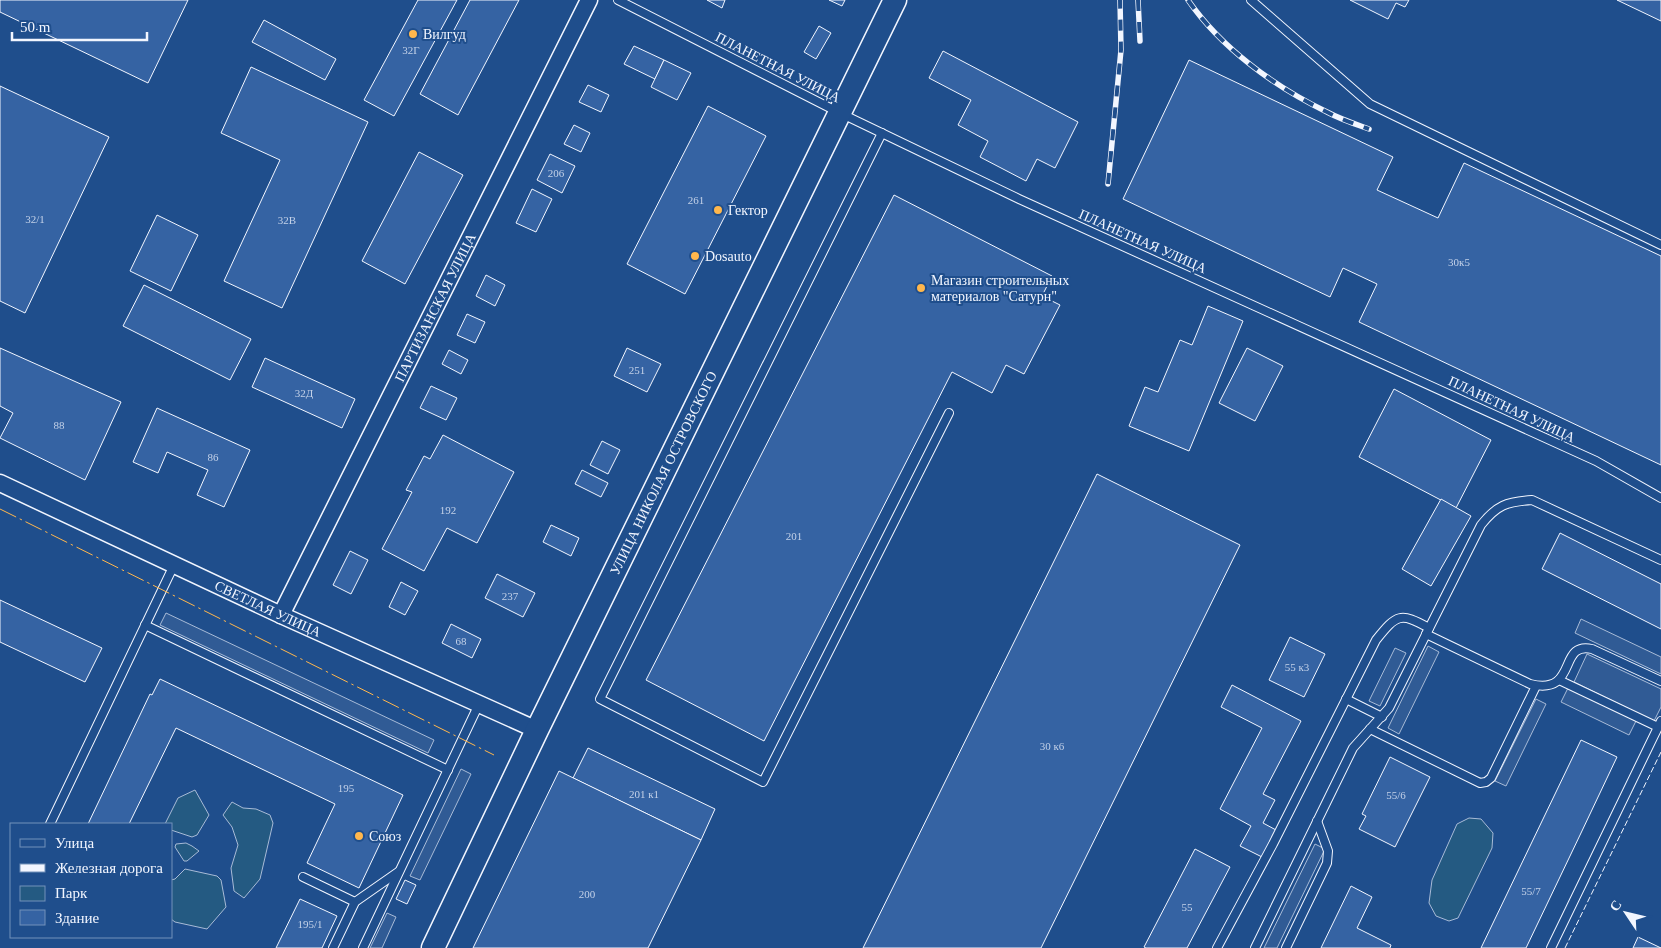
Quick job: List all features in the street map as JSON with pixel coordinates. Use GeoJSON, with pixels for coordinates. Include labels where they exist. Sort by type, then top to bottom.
{"type":"FeatureCollection","features":[{"type":"Feature","properties":{"kind":"street","name":"ПАРТИЗАНСКАЯ УЛИЦА"},"geometry":{"type":"LineString","coordinates":[[281,615],[589,0]]}},
{"type":"Feature","properties":{"kind":"street","name":"УЛИЦА НИКОЛАЯ ОСТРОВСКОГО"},"geometry":{"type":"LineString","coordinates":[[433,948],[537,730],[895,0]]}},
{"type":"Feature","properties":{"kind":"street","name":"СВЕТЛАЯ УЛИЦА"},"geometry":{"type":"LineString","coordinates":[[0,483],[281,615],[537,730]]}},
{"type":"Feature","properties":{"kind":"lane","name":"ПЛАНЕТНАЯ УЛИЦА"},"geometry":{"type":"LineString","coordinates":[[618,0],[840,113],[1019,199],[1596,462],[1661,498]]}},
{"type":"Feature","properties":{"kind":"lane"},"geometry":{"type":"LineString","coordinates":[[1251,0],[1370,104],[1661,245]]}},
{"type":"Feature","properties":{"kind":"lane"},"geometry":{"type":"LineString","coordinates":[[882,133],[600,699],[763,782],[949,413]]}},
{"type":"Feature","properties":{"kind":"lane"},"geometry":{"type":"LineString","coordinates":[[1255,948],[1353,748],[1388,708],[1481,525],[1493,510],[1512,502],[1532,500],[1661,560]]}},
{"type":"Feature","properties":{"kind":"lane"},"geometry":{"type":"LineString","coordinates":[[50,823],[174,565]]}},
{"type":"Feature","properties":{"kind":"lane"},"geometry":{"type":"LineString","coordinates":[[1217,948],[1376,640],[1387,627],[1397,620],[1405,617],[1412,618],[1428,631],[1536,686],[1551,686],[1559,680],[1573,654],[1578,649],[1584,647],[1661,681]]}},
{"type":"Feature","properties":{"kind":"lane"},"geometry":{"type":"LineString","coordinates":[[145,625],[448,770]]}},
{"type":"Feature","properties":{"kind":"lane"},"geometry":{"type":"LineString","coordinates":[[1550,948],[1659,724],[1559,680]]}},
{"type":"Feature","properties":{"kind":"lane"},"geometry":{"type":"LineString","coordinates":[[1370,729],[1480,783],[1486,782],[1491,778],[1536,686]]}},
{"type":"Feature","properties":{"kind":"lane"},"geometry":{"type":"LineString","coordinates":[[1346,699],[1382,716]]}},
{"type":"Feature","properties":{"kind":"lane"},"geometry":{"type":"LineString","coordinates":[[363,948],[479,704]]}},
{"type":"Feature","properties":{"kind":"lane"},"geometry":{"type":"LineString","coordinates":[[1286,948],[1328,863],[1328,851],[1317,821]]}},
{"type":"Feature","properties":{"kind":"lane"},"geometry":{"type":"LineString","coordinates":[[332,948],[355,902],[400,871]]}},
{"type":"Feature","properties":{"kind":"lane"},"geometry":{"type":"LineString","coordinates":[[302,877],[355,902]]}},
{"type":"Feature","properties":{"kind":"green space"},"geometry":{"type":"Polygon","coordinates":[[[195,790],[209,815],[197,835],[192,837],[172,830],[172,823],[166,823],[178,798],[195,790]]]}},
{"type":"Feature","properties":{"kind":"green space"},"geometry":{"type":"Polygon","coordinates":[[[232,802],[243,808],[256,809],[270,815],[273,823],[260,879],[244,898],[234,891],[231,868],[238,845],[232,827],[223,815],[232,802]]]}},
{"type":"Feature","properties":{"kind":"green space"},"geometry":{"type":"Polygon","coordinates":[[[1469,818],[1481,819],[1493,833],[1492,848],[1458,918],[1449,921],[1436,916],[1429,903],[1432,880],[1457,824],[1469,818]]]}},
{"type":"Feature","properties":{"kind":"green space"},"geometry":{"type":"Polygon","coordinates":[[[186,843],[199,851],[187,861],[184,861],[175,847],[176,844],[186,843]]]}},
{"type":"Feature","properties":{"kind":"green space"},"geometry":{"type":"Polygon","coordinates":[[[185,869],[217,876],[221,880],[226,907],[207,929],[172,920],[172,880],[185,869]]]}},
{"type":"Feature","properties":{"kind":"shaded area"},"geometry":{"type":"Polygon","coordinates":[[[166,613],[434,740],[428,753],[160,625],[166,613]]]}},
{"type":"Feature","properties":{"kind":"shaded area"},"geometry":{"type":"Polygon","coordinates":[[[1581,619],[1661,657],[1661,674],[1575,633],[1581,619]]]}},
{"type":"Feature","properties":{"kind":"shaded area"},"geometry":{"type":"Polygon","coordinates":[[[1428,646],[1439,652],[1399,734],[1388,728],[1428,646]]]}},
{"type":"Feature","properties":{"kind":"shaded area"},"geometry":{"type":"Polygon","coordinates":[[[1395,648],[1406,653],[1380,706],[1369,701],[1395,648]]]}},
{"type":"Feature","properties":{"kind":"shaded area"},"geometry":{"type":"Polygon","coordinates":[[[1587,654],[1661,689],[1661,707],[1654,721],[1574,682],[1587,654]]]}},
{"type":"Feature","properties":{"kind":"shaded area"},"geometry":{"type":"Polygon","coordinates":[[[1568,688],[1636,721],[1629,735],[1561,702],[1568,688]]]}},
{"type":"Feature","properties":{"kind":"shaded area"},"geometry":{"type":"Polygon","coordinates":[[[1536,699],[1546,704],[1506,786],[1495,781],[1536,699]]]}},
{"type":"Feature","properties":{"kind":"shaded area"},"geometry":{"type":"Polygon","coordinates":[[[461,769],[471,774],[420,880],[410,876],[461,769]]]}},
{"type":"Feature","properties":{"kind":"shaded area"},"geometry":{"type":"Polygon","coordinates":[[[1315,844],[1325,849],[1277,948],[1264,948],[1315,844]]]}},
{"type":"Feature","properties":{"kind":"shaded area"},"geometry":{"type":"Polygon","coordinates":[[[387,913],[396,917],[382,948],[370,948],[387,913]]]}},
{"type":"Feature","properties":{"kind":"building"},"geometry":{"type":"Polygon","coordinates":[[[0,0],[188,0],[148,83],[0,12],[0,0]]]}},
{"type":"Feature","properties":{"kind":"building"},"geometry":{"type":"Polygon","coordinates":[[[418,0],[457,0],[394,116],[364,100],[418,0]]]}},
{"type":"Feature","properties":{"kind":"building"},"geometry":{"type":"Polygon","coordinates":[[[470,0],[519,0],[458,115],[420,94],[470,0]]]}},
{"type":"Feature","properties":{"kind":"building"},"geometry":{"type":"Polygon","coordinates":[[[707,0],[725,0],[722,8],[707,0]]]}},
{"type":"Feature","properties":{"kind":"building"},"geometry":{"type":"Polygon","coordinates":[[[829,0],[845,0],[842,6],[829,0]]]}},
{"type":"Feature","properties":{"kind":"building"},"geometry":{"type":"Polygon","coordinates":[[[1350,0],[1409,0],[1405,7],[1396,3],[1388,19],[1350,0]]]}},
{"type":"Feature","properties":{"kind":"building"},"geometry":{"type":"Polygon","coordinates":[[[1617,0],[1661,0],[1661,21],[1617,0]]]}},
{"type":"Feature","properties":{"kind":"building"},"geometry":{"type":"Polygon","coordinates":[[[264,20],[336,59],[325,80],[252,42],[264,20]]]}},
{"type":"Feature","properties":{"kind":"building"},"geometry":{"type":"Polygon","coordinates":[[[819,26],[831,33],[816,59],[804,52],[819,26]]]}},
{"type":"Feature","properties":{"kind":"building"},"geometry":{"type":"Polygon","coordinates":[[[634,46],[664,60],[655,79],[624,64],[634,46]]]}},
{"type":"Feature","properties":{"kind":"building"},"geometry":{"type":"Polygon","coordinates":[[[943,51],[1078,122],[1055,168],[1037,159],[1026,181],[980,157],[988,141],[958,125],[971,100],[929,78],[943,51]]]}},
{"type":"Feature","properties":{"kind":"building"},"geometry":{"type":"Polygon","coordinates":[[[664,60],[691,73],[677,100],[651,87],[664,60]]]}},
{"type":"Feature","properties":{"kind":"building"},"geometry":{"type":"Polygon","coordinates":[[[1189,60],[1393,157],[1377,190],[1438,218],[1464,163],[1661,256],[1661,465],[1359,322],[1377,284],[1343,268],[1330,297],[1123,199],[1189,60]]]}},
{"type":"Feature","properties":{"kind":"building"},"geometry":{"type":"Polygon","coordinates":[[[251,67],[368,122],[282,308],[224,281],[280,160],[221,133],[251,67]]]}},
{"type":"Feature","properties":{"kind":"building"},"geometry":{"type":"Polygon","coordinates":[[[588,85],[609,95],[601,112],[579,102],[588,85]]]}},
{"type":"Feature","properties":{"kind":"building"},"geometry":{"type":"Polygon","coordinates":[[[0,86],[109,137],[25,313],[0,301],[0,86]]]}},
{"type":"Feature","properties":{"kind":"building"},"geometry":{"type":"Polygon","coordinates":[[[708,106],[766,136],[685,294],[627,264],[708,106]]]}},
{"type":"Feature","properties":{"kind":"building"},"geometry":{"type":"Polygon","coordinates":[[[574,125],[590,133],[581,152],[564,144],[574,125]]]}},
{"type":"Feature","properties":{"kind":"building"},"geometry":{"type":"Polygon","coordinates":[[[419,152],[463,175],[405,284],[362,261],[419,152]]]}},
{"type":"Feature","properties":{"kind":"building"},"geometry":{"type":"Polygon","coordinates":[[[550,154],[575,166],[562,193],[537,180],[550,154]]]}},
{"type":"Feature","properties":{"kind":"building"},"geometry":{"type":"Polygon","coordinates":[[[532,189],[552,199],[536,232],[516,223],[532,189]]]}},
{"type":"Feature","properties":{"kind":"building"},"geometry":{"type":"Polygon","coordinates":[[[894,195],[1052,276],[1042,296],[1060,305],[1024,374],[1006,365],[992,393],[952,372],[764,741],[646,680],[894,195]]]}},
{"type":"Feature","properties":{"kind":"building"},"geometry":{"type":"Polygon","coordinates":[[[157,215],[198,235],[171,291],[130,271],[157,215]]]}},
{"type":"Feature","properties":{"kind":"building"},"geometry":{"type":"Polygon","coordinates":[[[486,275],[505,285],[495,306],[476,296],[486,275]]]}},
{"type":"Feature","properties":{"kind":"building"},"geometry":{"type":"Polygon","coordinates":[[[144,285],[251,339],[230,380],[123,326],[144,285]]]}},
{"type":"Feature","properties":{"kind":"building"},"geometry":{"type":"Polygon","coordinates":[[[1208,306],[1243,321],[1189,451],[1129,426],[1145,387],[1158,392],[1180,340],[1192,345],[1208,306]]]}},
{"type":"Feature","properties":{"kind":"building"},"geometry":{"type":"Polygon","coordinates":[[[467,314],[485,322],[475,343],[457,335],[467,314]]]}},
{"type":"Feature","properties":{"kind":"building"},"geometry":{"type":"Polygon","coordinates":[[[0,348],[121,402],[85,480],[0,438],[13,413],[0,406],[0,348]]]}},
{"type":"Feature","properties":{"kind":"building"},"geometry":{"type":"Polygon","coordinates":[[[627,348],[661,364],[647,392],[614,376],[627,348]]]}},
{"type":"Feature","properties":{"kind":"building"},"geometry":{"type":"Polygon","coordinates":[[[1247,348],[1283,366],[1255,421],[1219,403],[1247,348]]]}},
{"type":"Feature","properties":{"kind":"building"},"geometry":{"type":"Polygon","coordinates":[[[449,350],[468,360],[461,374],[442,364],[449,350]]]}},
{"type":"Feature","properties":{"kind":"building"},"geometry":{"type":"Polygon","coordinates":[[[265,358],[355,399],[342,428],[252,387],[265,358]]]}},
{"type":"Feature","properties":{"kind":"building"},"geometry":{"type":"Polygon","coordinates":[[[431,386],[457,398],[446,420],[420,408],[431,386]]]}},
{"type":"Feature","properties":{"kind":"building"},"geometry":{"type":"Polygon","coordinates":[[[1394,389],[1491,440],[1456,508],[1359,457],[1394,389]]]}},
{"type":"Feature","properties":{"kind":"building"},"geometry":{"type":"Polygon","coordinates":[[[157,408],[250,450],[224,507],[197,495],[208,470],[167,452],[158,473],[133,462],[157,408]]]}},
{"type":"Feature","properties":{"kind":"building"},"geometry":{"type":"Polygon","coordinates":[[[443,435],[514,472],[477,543],[447,528],[424,571],[382,549],[412,492],[406,490],[424,456],[430,459],[443,435]]]}},
{"type":"Feature","properties":{"kind":"building"},"geometry":{"type":"Polygon","coordinates":[[[602,441],[620,450],[608,474],[590,465],[602,441]]]}},
{"type":"Feature","properties":{"kind":"building"},"geometry":{"type":"Polygon","coordinates":[[[582,470],[608,483],[601,497],[575,484],[582,470]]]}},
{"type":"Feature","properties":{"kind":"building"},"geometry":{"type":"Polygon","coordinates":[[[1097,474],[1240,545],[1041,948],[863,948],[1097,474]]]}},
{"type":"Feature","properties":{"kind":"building"},"geometry":{"type":"Polygon","coordinates":[[[1441,499],[1471,516],[1431,586],[1402,569],[1441,499]]]}},
{"type":"Feature","properties":{"kind":"building"},"geometry":{"type":"Polygon","coordinates":[[[551,525],[579,538],[571,556],[543,542],[551,525]]]}},
{"type":"Feature","properties":{"kind":"building"},"geometry":{"type":"Polygon","coordinates":[[[1560,533],[1661,584],[1661,629],[1542,569],[1560,533]]]}},
{"type":"Feature","properties":{"kind":"building"},"geometry":{"type":"Polygon","coordinates":[[[350,551],[368,560],[351,594],[333,585],[350,551]]]}},
{"type":"Feature","properties":{"kind":"building"},"geometry":{"type":"Polygon","coordinates":[[[497,574],[535,593],[523,617],[485,598],[497,574]]]}},
{"type":"Feature","properties":{"kind":"building"},"geometry":{"type":"Polygon","coordinates":[[[401,582],[418,591],[405,615],[389,607],[401,582]]]}},
{"type":"Feature","properties":{"kind":"building"},"geometry":{"type":"Polygon","coordinates":[[[0,600],[102,648],[85,682],[0,642],[0,600]]]}},
{"type":"Feature","properties":{"kind":"building"},"geometry":{"type":"Polygon","coordinates":[[[451,624],[481,639],[472,658],[442,643],[451,624]]]}},
{"type":"Feature","properties":{"kind":"building"},"geometry":{"type":"Polygon","coordinates":[[[1290,637],[1325,654],[1304,697],[1269,680],[1290,637]]]}},
{"type":"Feature","properties":{"kind":"building"},"geometry":{"type":"Polygon","coordinates":[[[160,679],[403,795],[359,888],[307,863],[335,804],[176,728],[129,823],[88,823],[150,694],[152,695],[160,679]]]}},
{"type":"Feature","properties":{"kind":"building"},"geometry":{"type":"Polygon","coordinates":[[[1232,685],[1301,721],[1263,794],[1275,800],[1263,823],[1276,830],[1262,857],[1240,846],[1251,826],[1220,809],[1262,728],[1221,707],[1232,685]]]}},
{"type":"Feature","properties":{"kind":"building"},"geometry":{"type":"Polygon","coordinates":[[[1581,740],[1617,757],[1526,948],[1481,948],[1581,740]]]}},
{"type":"Feature","properties":{"kind":"building"},"geometry":{"type":"Polygon","coordinates":[[[588,748],[715,809],[701,840],[573,778],[588,748]]]}},
{"type":"Feature","properties":{"kind":"building"},"geometry":{"type":"Polygon","coordinates":[[[1390,757],[1430,777],[1395,847],[1359,829],[1366,816],[1362,814],[1390,757]]]}},
{"type":"Feature","properties":{"kind":"building"},"geometry":{"type":"Polygon","coordinates":[[[559,771],[701,840],[648,948],[473,948],[559,771]]]}},
{"type":"Feature","properties":{"kind":"building"},"geometry":{"type":"Polygon","coordinates":[[[1195,849],[1230,867],[1187,948],[1144,947],[1195,849]]]}},
{"type":"Feature","properties":{"kind":"building"},"geometry":{"type":"Polygon","coordinates":[[[405,880],[416,885],[407,904],[396,899],[405,880]]]}},
{"type":"Feature","properties":{"kind":"building"},"geometry":{"type":"Polygon","coordinates":[[[1351,886],[1372,897],[1357,928],[1391,945],[1390,948],[1321,948],[1351,886]]]}},
{"type":"Feature","properties":{"kind":"building"},"geometry":{"type":"Polygon","coordinates":[[[300,899],[337,916],[322,948],[276,948],[300,899]]]}},
{"type":"Feature","properties":{"kind":"building"},"geometry":{"type":"Polygon","coordinates":[[[1638,937],[1661,948],[1633,948],[1638,937]]]}},
{"type":"Feature","properties":{"kind":"railway"},"geometry":{"type":"LineString","coordinates":[[1108,184],[1121,50],[1120,0]]}},
{"type":"Feature","properties":{"kind":"railway"},"geometry":{"type":"LineString","coordinates":[[1138,0],[1140,41]]}},
{"type":"Feature","properties":{"kind":"railway"},"geometry":{"type":"LineString","coordinates":[[1188,0],[1216,34],[1250,65],[1307,102],[1332,115],[1369,129]]}},
{"type":"Feature","properties":{"kind":"fence"},"geometry":{"type":"LineString","coordinates":[[1565,948],[1661,752]]}},
{"type":"Feature","properties":{"kind":"power"},"geometry":{"type":"LineString","coordinates":[[0,509],[494,755]]}},
{"type":"Feature","properties":{"kind":"place","name":"Вилгуд"},"geometry":{"type":"Point","coordinates":[413,34]}},
{"type":"Feature","properties":{"kind":"place","name":"Гектор"},"geometry":{"type":"Point","coordinates":[718,210]}},
{"type":"Feature","properties":{"kind":"place","name":"Dosauto"},"geometry":{"type":"Point","coordinates":[695,256]}},
{"type":"Feature","properties":{"kind":"place","name":"Магазин строительных материалов \"Сатурн\""},"geometry":{"type":"Point","coordinates":[921,288]}},
{"type":"Feature","properties":{"kind":"place","name":"Союз"},"geometry":{"type":"Point","coordinates":[359,836]}}]}
